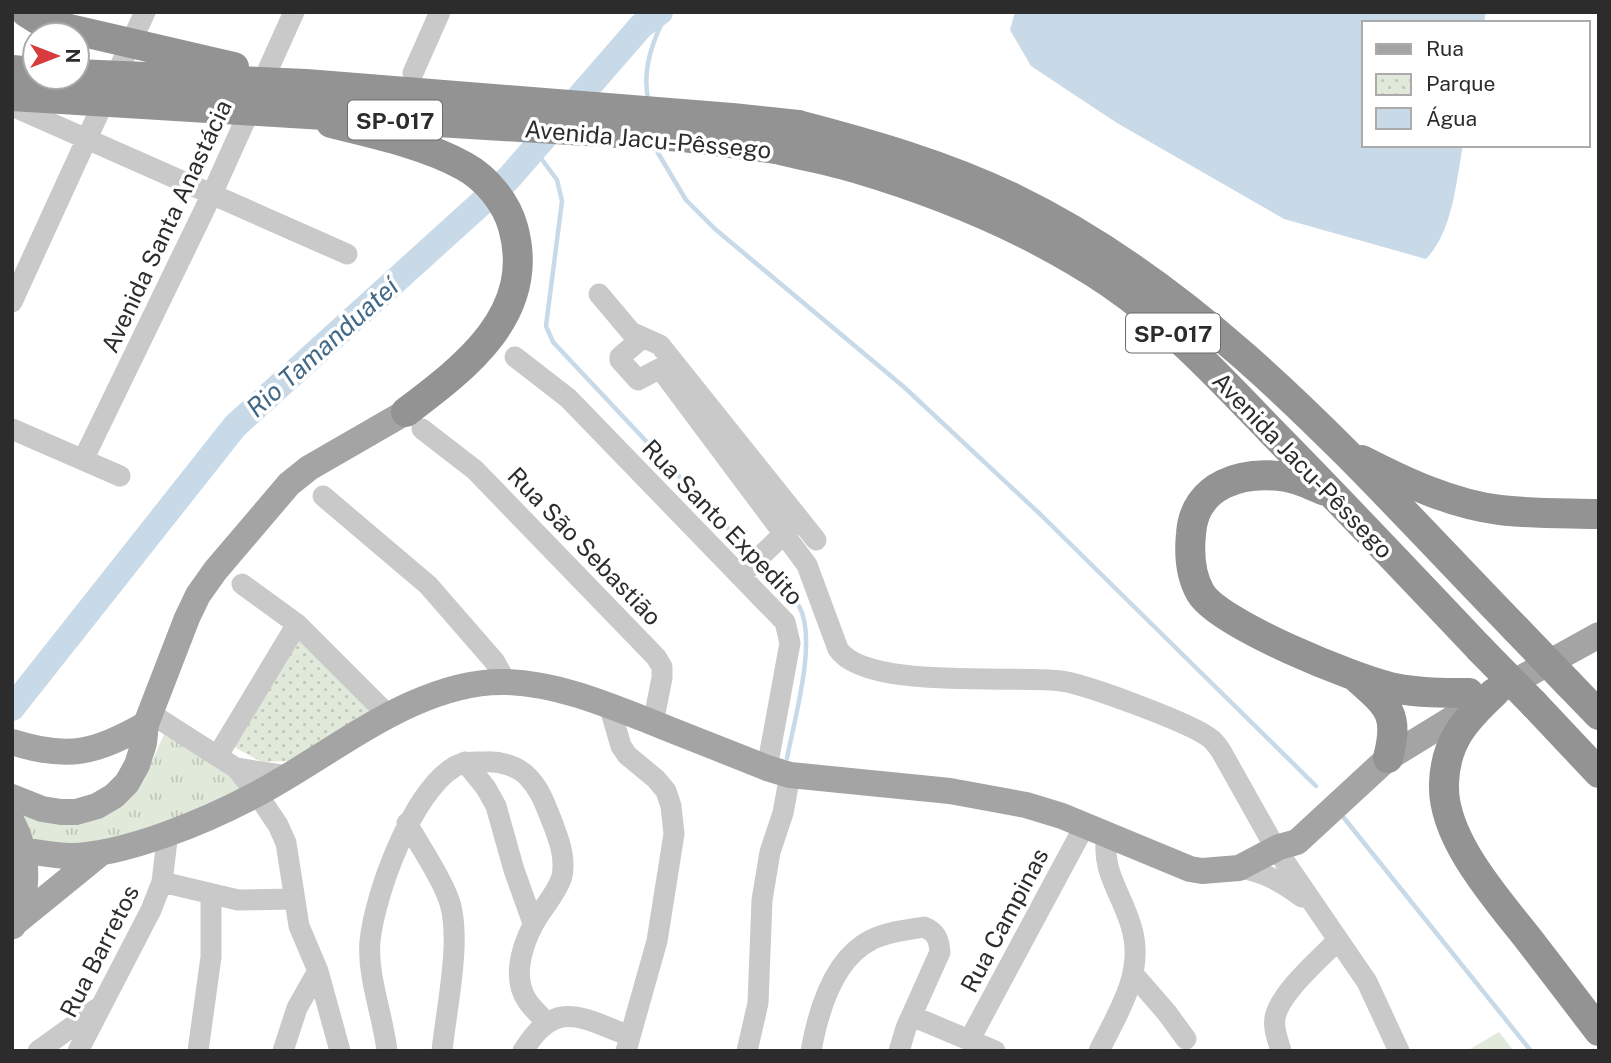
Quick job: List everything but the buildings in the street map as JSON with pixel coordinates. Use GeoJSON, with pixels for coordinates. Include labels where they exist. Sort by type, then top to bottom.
{"type":"FeatureCollection","features":[{"type":"Feature","properties":{"kind":"highway"},"geometry":{"type":"LineString","coordinates":[[26,12],[37,19],[70,29],[306,84]]}},
{"type":"Feature","properties":{"kind":"highway","name":"Avenida Jacu-Pêssego"},"geometry":{"type":"LineString","coordinates":[[91,75],[306,84],[718,116],[798,125],[862,142],[944,169],[1012,198],[1073,230],[1121,260],[1220,334],[1342,451],[1599,715]]}},
{"type":"Feature","properties":{"kind":"highway","name":"Avenida Jacu-Pêssego"},"geometry":{"type":"LineString","coordinates":[[12,96],[684,137],[777,149],[854,168],[1001,223],[1109,283],[1156,317],[1333,494],[1599,773]]}},
{"type":"Feature","properties":{"kind":"highway"},"geometry":{"type":"LineString","coordinates":[[298,114],[372,133],[465,166],[484,181],[500,199],[511,221],[518,244],[519,268],[515,292],[506,315],[490,338],[454,373],[414,421]]}},
{"type":"Feature","properties":{"kind":"highway"},"geometry":{"type":"LineString","coordinates":[[1342,451],[1407,482],[1453,499],[1500,510],[1599,514]]}},
{"type":"Feature","properties":{"kind":"highway"},"geometry":{"type":"LineString","coordinates":[[1333,494],[1288,477],[1261,475],[1234,478],[1210,490],[1191,521],[1189,558],[1200,593],[1220,612],[1276,642],[1352,674],[1397,688],[1429,693],[1481,693],[1454,739],[1447,760],[1444,785],[1447,812],[1459,841],[1485,884],[1599,1031]]}},
{"type":"Feature","properties":{"kind":"highway"},"geometry":{"type":"LineString","coordinates":[[1352,674],[1388,709],[1393,723],[1391,746]]}},
{"type":"Feature","properties":{"kind":"main road"},"geometry":{"type":"LineString","coordinates":[[12,797],[42,809],[76,812],[97,806],[114,796],[127,783],[137,765],[148,718],[198,595],[270,505],[289,484],[309,468],[414,421]]}},
{"type":"Feature","properties":{"kind":"main road"},"geometry":{"type":"LineString","coordinates":[[18,850],[69,856],[101,853],[168,832],[257,794],[389,716],[425,698],[466,685],[506,682],[546,686],[590,698],[778,771],[983,796],[1026,805],[1096,830],[1190,869],[1215,871],[1238,867],[1277,848],[1288,830],[1391,746],[1599,619]]}},
{"type":"Feature","properties":{"kind":"main road"},"geometry":{"type":"LineString","coordinates":[[1481,693],[1599,635]]}},
{"type":"Feature","properties":{"kind":"main road"},"geometry":{"type":"LineString","coordinates":[[12,742],[32,748],[74,753],[100,747],[148,718]]}},
{"type":"Feature","properties":{"kind":"main road"},"geometry":{"type":"LineString","coordinates":[[12,822],[24,887],[14,925]]}},
{"type":"Feature","properties":{"kind":"main road"},"geometry":{"type":"LineString","coordinates":[[14,925],[101,853]]}},
{"type":"Feature","properties":{"kind":"street"},"geometry":{"type":"LineString","coordinates":[[12,302],[145,12]]}},
{"type":"Feature","properties":{"kind":"street","name":"Avenida Santa Anastácia"},"geometry":{"type":"LineString","coordinates":[[83,460],[212,194],[294,12]]}},
{"type":"Feature","properties":{"kind":"street"},"geometry":{"type":"LineString","coordinates":[[413,73],[440,12]]}},
{"type":"Feature","properties":{"kind":"street"},"geometry":{"type":"LineString","coordinates":[[12,106],[347,254]]}},
{"type":"Feature","properties":{"kind":"street"},"geometry":{"type":"LineString","coordinates":[[599,294],[621,322],[642,338],[660,345],[791,527],[838,649],[847,660],[889,673],[943,678],[1049,680],[1079,685],[1193,728],[1211,739],[1221,751],[1277,848],[1367,982],[1399,1051]]}},
{"type":"Feature","properties":{"kind":"street"},"geometry":{"type":"LineString","coordinates":[[642,338],[620,357],[620,360],[638,380],[659,369],[791,527],[816,540]]}},
{"type":"Feature","properties":{"kind":"street","name":"Rua Santo Expedito"},"geometry":{"type":"LineString","coordinates":[[515,357],[568,398],[752,565],[785,622],[790,643],[778,771],[783,813],[770,852],[762,900],[758,1003],[747,1051]]}},
{"type":"Feature","properties":{"kind":"street","name":"Rua São Sebastião"},"geometry":{"type":"LineString","coordinates":[[414,421],[475,470],[656,657],[662,667],[662,678],[653,723]]}},
{"type":"Feature","properties":{"kind":"street"},"geometry":{"type":"LineString","coordinates":[[12,429],[120,476]]}},
{"type":"Feature","properties":{"kind":"street"},"geometry":{"type":"LineString","coordinates":[[323,496],[428,585],[495,662],[506,682]]}},
{"type":"Feature","properties":{"kind":"street"},"geometry":{"type":"LineString","coordinates":[[752,565],[791,527]]}},
{"type":"Feature","properties":{"kind":"street"},"geometry":{"type":"LineString","coordinates":[[242,584],[297,624],[389,716]]}},
{"type":"Feature","properties":{"kind":"street"},"geometry":{"type":"LineString","coordinates":[[218,755],[297,624]]}},
{"type":"Feature","properties":{"kind":"street"},"geometry":{"type":"LineString","coordinates":[[523,1051],[546,1021],[569,1015],[628,1043],[657,941],[674,834],[671,806],[666,791],[656,779],[627,755],[621,746],[609,705]]}},
{"type":"Feature","properties":{"kind":"street"},"geometry":{"type":"LineString","coordinates":[[148,718],[218,755],[236,768],[278,825],[286,843],[299,926],[318,971],[340,1051]]}},
{"type":"Feature","properties":{"kind":"street"},"geometry":{"type":"LineString","coordinates":[[387,1051],[371,968],[370,941],[382,893],[407,823],[440,778],[465,762],[495,761],[515,768],[527,776],[541,795],[560,840],[562,877],[533,923],[524,943],[520,964],[520,985],[527,1001],[546,1021]]}},
{"type":"Feature","properties":{"kind":"street"},"geometry":{"type":"LineString","coordinates":[[465,762],[486,788],[496,806],[514,870],[533,923]]}},
{"type":"Feature","properties":{"kind":"street"},"geometry":{"type":"LineString","coordinates":[[236,768],[288,776]]}},
{"type":"Feature","properties":{"kind":"street"},"geometry":{"type":"LineString","coordinates":[[407,823],[447,895],[453,912],[454,956],[442,1051]]}},
{"type":"Feature","properties":{"kind":"street"},"geometry":{"type":"LineString","coordinates":[[1096,830],[1133,933],[1134,975],[1098,1051]]}},
{"type":"Feature","properties":{"kind":"street","name":"Rua Campinas"},"geometry":{"type":"LineString","coordinates":[[970,1039],[1096,830]]}},
{"type":"Feature","properties":{"kind":"street","name":"Rua Barretos"},"geometry":{"type":"LineString","coordinates":[[78,1051],[151,911],[162,883],[168,832]]}},
{"type":"Feature","properties":{"kind":"street"},"geometry":{"type":"LineString","coordinates":[[1238,867],[1276,879],[1317,909]]}},
{"type":"Feature","properties":{"kind":"street"},"geometry":{"type":"LineString","coordinates":[[162,883],[256,901],[293,899]]}},
{"type":"Feature","properties":{"kind":"street"},"geometry":{"type":"LineString","coordinates":[[198,1051],[211,957],[211,894]]}},
{"type":"Feature","properties":{"kind":"street"},"geometry":{"type":"LineString","coordinates":[[811,1051],[815,1027],[824,1001],[848,958],[872,939],[924,928],[935,935],[940,952],[899,1051]]}},
{"type":"Feature","properties":{"kind":"street"},"geometry":{"type":"LineString","coordinates":[[1281,1051],[1275,1028],[1275,1016],[1279,1006],[1338,940]]}},
{"type":"Feature","properties":{"kind":"street"},"geometry":{"type":"LineString","coordinates":[[283,1051],[297,1008],[318,971]]}},
{"type":"Feature","properties":{"kind":"street"},"geometry":{"type":"LineString","coordinates":[[1134,975],[1186,1039]]}},
{"type":"Feature","properties":{"kind":"street"},"geometry":{"type":"LineString","coordinates":[[38,1051],[102,1004]]}},
{"type":"Feature","properties":{"kind":"street"},"geometry":{"type":"LineString","coordinates":[[912,1016],[995,1051]]}},
{"type":"Feature","properties":{"kind":"green space"},"geometry":{"type":"Polygon","coordinates":[[[299,636],[377,713],[288,761],[262,762],[232,746],[299,636]]]}},
{"type":"Feature","properties":{"kind":"green space"},"geometry":{"type":"Polygon","coordinates":[[[164,734],[245,783],[232,796],[148,834],[55,847],[29,836],[12,812],[121,798],[144,780],[164,734]]]}},
{"type":"Feature","properties":{"kind":"green space"},"geometry":{"type":"Polygon","coordinates":[[[1499,1032],[1514,1051],[1467,1051],[1499,1032]]]}},
{"type":"Feature","properties":{"kind":"water"},"geometry":{"type":"Polygon","coordinates":[[[1015,12],[1486,12],[1484,21],[1362,21],[1362,147],[1463,147],[1452,205],[1442,235],[1426,259],[1284,219],[1117,123],[1031,66],[1010,30],[1015,12]]]}},
{"type":"Feature","properties":{"kind":"waterway","name":"Rio Tamanduateí"},"geometry":{"type":"LineString","coordinates":[[12,708],[235,426],[509,178],[641,26],[660,12]]}},
{"type":"Feature","properties":{"kind":"waterway"},"geometry":{"type":"LineString","coordinates":[[648,99],[646,76],[650,54],[667,12]]}},
{"type":"Feature","properties":{"kind":"waterway"},"geometry":{"type":"LineString","coordinates":[[656,146],[686,200],[715,229],[904,387],[1041,515],[1316,786]]}},
{"type":"Feature","properties":{"kind":"waterway"},"geometry":{"type":"LineString","coordinates":[[535,150],[557,180],[562,201],[546,326],[553,342],[752,554]]}},
{"type":"Feature","properties":{"kind":"waterway"},"geometry":{"type":"LineString","coordinates":[[761,563],[792,596],[805,623],[805,661],[787,758]]}},
{"type":"Feature","properties":{"kind":"waterway"},"geometry":{"type":"LineString","coordinates":[[1344,818],[1531,1051]]}}]}
